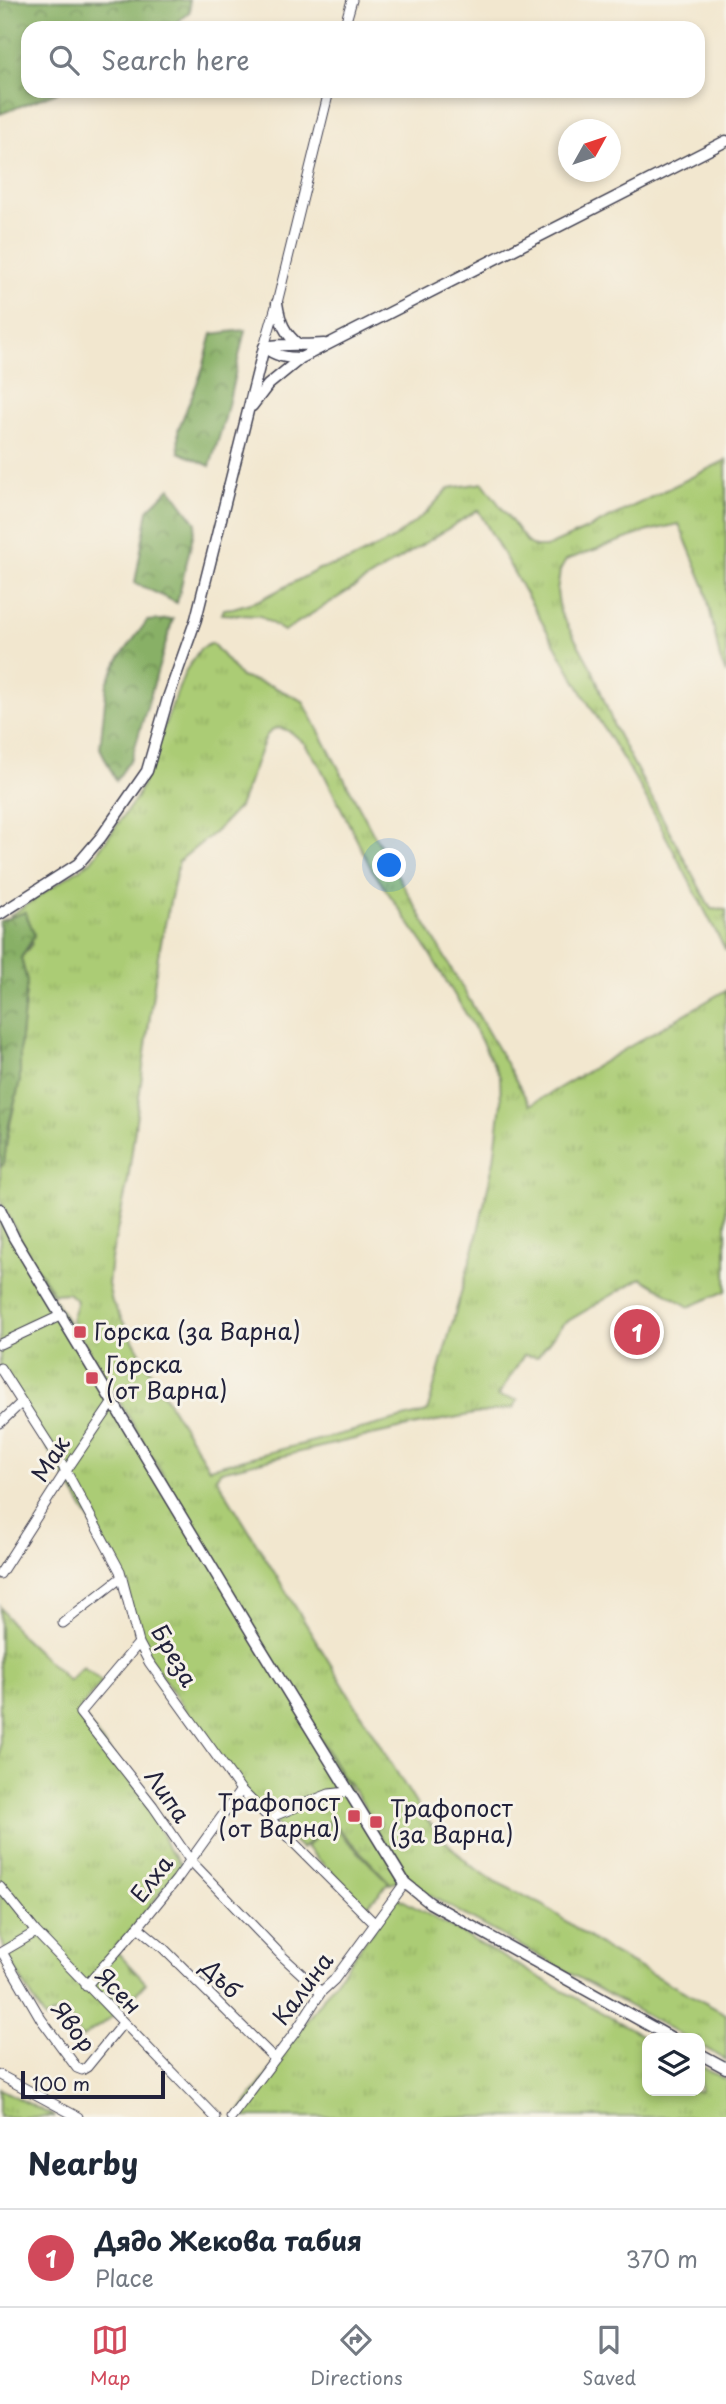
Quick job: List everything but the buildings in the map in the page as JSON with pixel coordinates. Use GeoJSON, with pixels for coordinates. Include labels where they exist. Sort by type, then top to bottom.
{"type":"FeatureCollection","features":[{"type":"Feature","properties":{"kind":"street"},"geometry":{"type":"LineString","coordinates":[[346,21],[352,0]]}},
{"type":"Feature","properties":{"kind":"street"},"geometry":{"type":"LineString","coordinates":[[0,914],[78,864],[101,837],[147,771],[168,698],[196,619],[327,98]]}},
{"type":"Feature","properties":{"kind":"street"},"geometry":{"type":"LineString","coordinates":[[264,347],[271,353],[286,358],[335,343],[726,141]]}},
{"type":"Feature","properties":{"kind":"street"},"geometry":{"type":"LineString","coordinates":[[277,303],[280,322],[301,352]]}},
{"type":"Feature","properties":{"kind":"street"},"geometry":{"type":"LineString","coordinates":[[248,411],[268,385],[301,352]]}},
{"type":"Feature","properties":{"kind":"street"},"geometry":{"type":"LineString","coordinates":[[0,1209],[14,1238],[405,1883],[430,1903],[663,2033]]}},
{"type":"Feature","properties":{"kind":"street"},"geometry":{"type":"LineString","coordinates":[[0,1344],[62,1315]]}},
{"type":"Feature","properties":{"kind":"street","name":"Бреза"},"geometry":{"type":"LineString","coordinates":[[0,1368],[66,1471],[122,1577],[139,1643],[149,1662],[242,1790],[375,1924]]}},
{"type":"Feature","properties":{"kind":"street"},"geometry":{"type":"LineString","coordinates":[[0,1423],[22,1402]]}},
{"type":"Feature","properties":{"kind":"street","name":"Мак"},"geometry":{"type":"LineString","coordinates":[[0,1574],[113,1402]]}},
{"type":"Feature","properties":{"kind":"street"},"geometry":{"type":"LineString","coordinates":[[63,1623],[122,1577]]}},
{"type":"Feature","properties":{"kind":"street","name":"Липа"},"geometry":{"type":"LineString","coordinates":[[139,1643],[80,1713],[153,1806],[190,1860],[282,1956],[321,1992]]}},
{"type":"Feature","properties":{"kind":"street","name":"Елха"},"geometry":{"type":"LineString","coordinates":[[86,1986],[138,1927],[242,1790]]}},
{"type":"Feature","properties":{"kind":"street"},"geometry":{"type":"LineString","coordinates":[[271,1817],[329,1794],[348,1792]]}},
{"type":"Feature","properties":{"kind":"street","name":"Калина"},"geometry":{"type":"LineString","coordinates":[[231,2117],[321,1992],[334,1980],[405,1883]]}},
{"type":"Feature","properties":{"kind":"street","name":"Ясен"},"geometry":{"type":"LineString","coordinates":[[0,1887],[36,1932],[86,1986],[215,2117]]}},
{"type":"Feature","properties":{"kind":"street","name":"Дъб"},"geometry":{"type":"LineString","coordinates":[[138,1927],[163,1948],[275,2059]]}},
{"type":"Feature","properties":{"kind":"street"},"geometry":{"type":"LineString","coordinates":[[1,1952],[36,1932]]}},
{"type":"Feature","properties":{"kind":"street","name":"Явор"},"geometry":{"type":"LineString","coordinates":[[1,1952],[41,2019],[77,2068],[82,2070],[87,2067],[123,2023]]}},
{"type":"Feature","properties":{"kind":"street"},"geometry":{"type":"LineString","coordinates":[[705,2057],[726,2068]]}},
{"type":"Feature","properties":{"kind":"street"},"geometry":{"type":"LineString","coordinates":[[0,2076],[78,2117]]}},
{"type":"Feature","properties":{"kind":"green space"},"geometry":{"type":"Polygon","coordinates":[[[0,0],[189,0],[190,11],[179,21],[21,21],[21,98],[42,98],[0,114],[0,0]]]}},
{"type":"Feature","properties":{"kind":"green space"},"geometry":{"type":"Polygon","coordinates":[[[245,330],[225,418],[210,466],[179,452],[178,430],[202,371],[212,334],[245,330]]]}},
{"type":"Feature","properties":{"kind":"green space"},"geometry":{"type":"Polygon","coordinates":[[[726,460],[726,674],[720,659],[705,587],[679,524],[648,531],[566,560],[560,571],[557,591],[560,612],[593,671],[615,729],[711,909],[726,910],[726,951],[639,785],[587,701],[478,510],[284,631],[260,616],[222,614],[224,609],[260,600],[319,569],[349,561],[393,539],[426,513],[449,488],[483,483],[528,543],[535,547],[546,547],[726,460]]]}},
{"type":"Feature","properties":{"kind":"green space"},"geometry":{"type":"Polygon","coordinates":[[[170,488],[196,523],[177,603],[135,583],[148,510],[170,488]]]}},
{"type":"Feature","properties":{"kind":"green space"},"geometry":{"type":"Polygon","coordinates":[[[173,619],[132,757],[116,781],[100,748],[107,683],[119,659],[147,621],[173,619]]]}},
{"type":"Feature","properties":{"kind":"green space"},"geometry":{"type":"Polygon","coordinates":[[[212,643],[241,677],[272,686],[303,701],[372,831],[530,1105],[726,990],[726,1291],[689,1307],[641,1278],[563,1324],[537,1357],[524,1355],[498,1396],[518,1400],[513,1408],[367,1436],[221,1471],[216,1477],[421,1812],[443,1839],[469,1864],[496,1882],[543,1905],[607,1950],[726,2014],[726,2060],[705,2048],[705,2033],[678,2033],[427,1894],[404,1872],[376,1829],[381,1824],[377,1816],[371,1819],[356,1792],[343,1777],[71,1320],[77,1301],[68,1293],[54,1294],[31,1259],[0,1200],[0,1168],[20,1081],[20,1047],[27,981],[21,958],[32,944],[29,922],[11,915],[91,861],[137,797],[185,672],[200,649],[212,643]],[[281,728],[273,729],[266,736],[239,807],[216,831],[179,861],[158,956],[128,1180],[111,1259],[108,1284],[112,1302],[168,1402],[209,1468],[427,1412],[476,1240],[494,1160],[501,1103],[500,1077],[475,1029],[425,946],[371,868],[320,766],[304,743],[291,732],[281,728]]]}},
{"type":"Feature","properties":{"kind":"green space"},"geometry":{"type":"Polygon","coordinates":[[[25,912],[34,936],[21,958],[27,981],[20,1047],[20,1081],[9,1125],[4,1163],[0,1168],[0,921],[25,912]]]}},
{"type":"Feature","properties":{"kind":"green space"},"geometry":{"type":"Polygon","coordinates":[[[0,1209],[402,1877],[391,1884],[330,1820],[302,1849],[241,1790],[139,1643],[120,1571],[0,1368],[0,1209]]]}},
{"type":"Feature","properties":{"kind":"green space"},"geometry":{"type":"Polygon","coordinates":[[[0,1607],[19,1634],[69,1681],[83,1667],[102,1682],[79,1710],[151,1808],[168,1849],[182,1865],[114,1949],[146,1983],[119,2012],[81,2038],[65,2009],[45,2019],[6,1954],[0,1934],[0,1607]]]}},
{"type":"Feature","properties":{"kind":"green space"},"geometry":{"type":"Polygon","coordinates":[[[330,1823],[389,1883],[366,1907],[306,1847],[330,1823]]]}},
{"type":"Feature","properties":{"kind":"green space"},"geometry":{"type":"Polygon","coordinates":[[[397,1897],[642,2035],[642,2096],[705,2096],[705,2069],[726,2080],[726,2117],[236,2117],[397,1897]]]}},
{"type":"Feature","properties":{"kind":"green space"},"geometry":{"type":"Polygon","coordinates":[[[0,2089],[55,2117],[0,2117],[0,2089]]]}},
{"type":"Feature","properties":{"kind":"place","name":"Горска (за Варна)"},"geometry":{"type":"Point","coordinates":[80,1332]}},
{"type":"Feature","properties":{"kind":"place","name":"Дядо Жекова табия"},"geometry":{"type":"Point","coordinates":[637,1332]}},
{"type":"Feature","properties":{"kind":"place","name":"Горска (от Варна)"},"geometry":{"type":"Point","coordinates":[92,1378]}},
{"type":"Feature","properties":{"kind":"place","name":"Трафопост (от Варна)"},"geometry":{"type":"Point","coordinates":[354,1816]}},
{"type":"Feature","properties":{"kind":"place","name":"Трафопост (за Варна)"},"geometry":{"type":"Point","coordinates":[376,1822]}}]}
